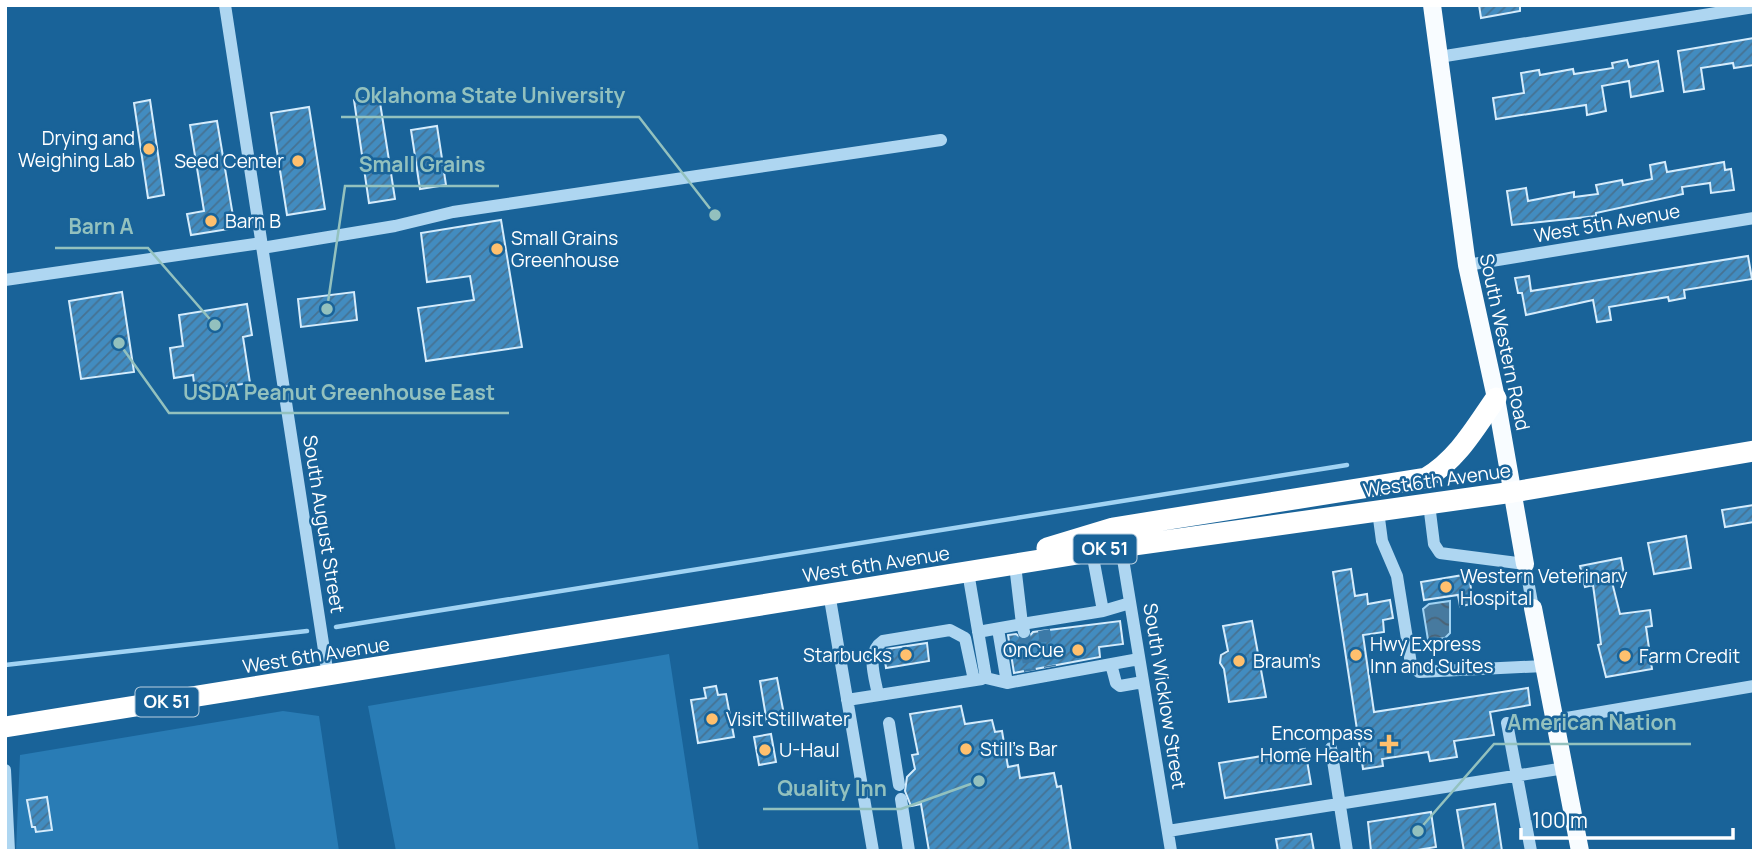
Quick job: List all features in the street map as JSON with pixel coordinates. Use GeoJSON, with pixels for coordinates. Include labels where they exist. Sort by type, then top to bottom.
{"type":"FeatureCollection","features":[{"type":"Feature","properties":{"kind":"highway"},"geometry":{"type":"LineString","coordinates":[[968,572],[1113,528],[1426,478],[1458,453],[1496,398]]}},
{"type":"Feature","properties":{"kind":"highway","name":"West 6th Avenue"},"geometry":{"type":"LineString","coordinates":[[5,727],[1121,547],[1513,492],[1754,451]]}},
{"type":"Feature","properties":{"kind":"main road","name":"South Western Road"},"geometry":{"type":"LineString","coordinates":[[1432,5],[1467,265],[1496,398],[1525,564]]}},
{"type":"Feature","properties":{"kind":"main road","name":"South Western Road"},"geometry":{"type":"LineString","coordinates":[[1533,608],[1580,851]]}},
{"type":"Feature","properties":{"kind":"street","name":"South August Street"},"geometry":{"type":"LineString","coordinates":[[225,5],[328,676]]}},
{"type":"Feature","properties":{"kind":"street"},"geometry":{"type":"LineString","coordinates":[[1439,57],[1754,6]]}},
{"type":"Feature","properties":{"kind":"street"},"geometry":{"type":"LineString","coordinates":[[5,280],[395,226],[453,212],[941,140]]}},
{"type":"Feature","properties":{"kind":"street","name":"West 5th Avenue"},"geometry":{"type":"LineString","coordinates":[[1467,265],[1754,218]]}},
{"type":"Feature","properties":{"kind":"street"},"geometry":{"type":"LineString","coordinates":[[1429,504],[1434,544],[1440,552],[1525,564]]}},
{"type":"Feature","properties":{"kind":"street"},"geometry":{"type":"LineString","coordinates":[[1378,511],[1382,541],[1396,576],[1411,664],[1419,672],[1544,666]]}},
{"type":"Feature","properties":{"kind":"street","name":"South Wicklow Street"},"geometry":{"type":"LineString","coordinates":[[1121,547],[1171,851]]}},
{"type":"Feature","properties":{"kind":"street"},"geometry":{"type":"LineString","coordinates":[[1092,552],[1103,611]]}},
{"type":"Feature","properties":{"kind":"street","name":"South Western Road"},"geometry":{"type":"LineString","coordinates":[[1525,564],[1533,608]]}},
{"type":"Feature","properties":{"kind":"street"},"geometry":{"type":"LineString","coordinates":[[1015,565],[1023,629]]}},
{"type":"Feature","properties":{"kind":"street"},"geometry":{"type":"LineString","coordinates":[[968,572],[978,632],[980,679]]}},
{"type":"Feature","properties":{"kind":"street"},"geometry":{"type":"LineString","coordinates":[[830,593],[873,851]]}},
{"type":"Feature","properties":{"kind":"street"},"geometry":{"type":"LineString","coordinates":[[978,632],[1043,626],[1130,603]]}},
{"type":"Feature","properties":{"kind":"street"},"geometry":{"type":"LineString","coordinates":[[998,629],[1007,683]]}},
{"type":"Feature","properties":{"kind":"street"},"geometry":{"type":"LineString","coordinates":[[878,695],[872,654],[876,646],[883,641],[950,630],[965,638],[980,679]]}},
{"type":"Feature","properties":{"kind":"street"},"geometry":{"type":"LineString","coordinates":[[847,700],[980,679],[1007,683],[1050,671],[1139,659]]}},
{"type":"Feature","properties":{"kind":"street"},"geometry":{"type":"LineString","coordinates":[[1111,664],[1116,683],[1120,687],[1143,682]]}},
{"type":"Feature","properties":{"kind":"street"},"geometry":{"type":"LineString","coordinates":[[1555,720],[1754,685]]}},
{"type":"Feature","properties":{"kind":"street"},"geometry":{"type":"LineString","coordinates":[[889,723],[899,785]]}},
{"type":"Feature","properties":{"kind":"street"},"geometry":{"type":"LineString","coordinates":[[1507,723],[1531,851]]}},
{"type":"Feature","properties":{"kind":"street"},"geometry":{"type":"LineString","coordinates":[[1331,748],[1347,851]]}},
{"type":"Feature","properties":{"kind":"street"},"geometry":{"type":"LineString","coordinates":[[1168,831],[1565,768]]}},
{"type":"Feature","properties":{"kind":"street"},"geometry":{"type":"LineString","coordinates":[[5,769],[9,851]]}},
{"type":"Feature","properties":{"kind":"street"},"geometry":{"type":"LineString","coordinates":[[901,799],[909,851]]}},
{"type":"Feature","properties":{"kind":"shaded area"},"geometry":{"type":"Polygon","coordinates":[[[669,654],[699,851],[396,851],[368,706],[669,654]]]}},
{"type":"Feature","properties":{"kind":"shaded area"},"geometry":{"type":"Polygon","coordinates":[[[283,711],[319,716],[339,851],[16,851],[20,755],[283,711]]]}},
{"type":"Feature","properties":{"kind":"water"},"geometry":{"type":"Polygon","coordinates":[[[1450,601],[1450,633],[1445,638],[1428,640],[1423,609],[1429,604],[1450,601]]]}},
{"type":"Feature","properties":{"kind":"building"},"geometry":{"type":"Polygon","coordinates":[[[1479,5],[1520,5],[1520,11],[1481,18],[1479,5]]]}},
{"type":"Feature","properties":{"kind":"building"},"geometry":{"type":"Polygon","coordinates":[[[1754,38],[1754,65],[1734,68],[1733,63],[1701,68],[1704,89],[1684,92],[1678,51],[1754,38]]]}},
{"type":"Feature","properties":{"kind":"building"},"geometry":{"type":"Polygon","coordinates":[[[1627,60],[1629,67],[1658,61],[1663,91],[1631,97],[1629,81],[1602,86],[1606,111],[1587,115],[1586,105],[1496,119],[1493,98],[1524,93],[1521,73],[1539,70],[1540,75],[1573,69],[1574,74],[1613,68],[1612,63],[1627,60]]]}},
{"type":"Feature","properties":{"kind":"building"},"geometry":{"type":"Polygon","coordinates":[[[379,96],[395,199],[369,203],[354,100],[379,96]]]}},
{"type":"Feature","properties":{"kind":"building","name":"Drying and Weighing Lab"},"geometry":{"type":"Polygon","coordinates":[[[150,100],[164,195],[148,198],[134,103],[150,100]]]}},
{"type":"Feature","properties":{"kind":"building","name":"Seed Center"},"geometry":{"type":"Polygon","coordinates":[[[309,107],[325,209],[287,215],[271,113],[309,107]]]}},
{"type":"Feature","properties":{"kind":"building"},"geometry":{"type":"Polygon","coordinates":[[[217,121],[235,228],[191,235],[187,214],[204,211],[190,125],[217,121]]]}},
{"type":"Feature","properties":{"kind":"building"},"geometry":{"type":"Polygon","coordinates":[[[437,126],[446,185],[420,189],[411,130],[437,126]]]}},
{"type":"Feature","properties":{"kind":"building"},"geometry":{"type":"Polygon","coordinates":[[[1665,162],[1667,172],[1724,162],[1725,170],[1731,169],[1734,190],[1711,193],[1710,183],[1682,187],[1683,194],[1596,213],[1596,216],[1512,225],[1507,191],[1526,188],[1528,201],[1574,192],[1574,197],[1598,194],[1596,185],[1622,180],[1623,185],[1652,179],[1650,165],[1665,162]]]}},
{"type":"Feature","properties":{"kind":"building"},"geometry":{"type":"Polygon","coordinates":[[[501,220],[522,347],[426,361],[418,308],[474,300],[470,276],[427,282],[421,233],[501,220]]]}},
{"type":"Feature","properties":{"kind":"building"},"geometry":{"type":"Polygon","coordinates":[[[1748,256],[1752,279],[1684,290],[1685,298],[1669,301],[1668,297],[1609,307],[1611,320],[1597,322],[1593,300],[1526,315],[1522,293],[1518,293],[1515,278],[1529,276],[1531,291],[1748,256]]]}},
{"type":"Feature","properties":{"kind":"building"},"geometry":{"type":"Polygon","coordinates":[[[122,292],[134,372],[81,379],[69,301],[122,292]]]}},
{"type":"Feature","properties":{"kind":"building"},"geometry":{"type":"Polygon","coordinates":[[[354,292],[357,320],[301,327],[298,299],[354,292]]]}},
{"type":"Feature","properties":{"kind":"building"},"geometry":{"type":"Polygon","coordinates":[[[247,304],[252,335],[243,337],[250,383],[195,391],[193,375],[174,378],[170,348],[183,346],[179,315],[247,304]]]}},
{"type":"Feature","properties":{"kind":"building"},"geometry":{"type":"Polygon","coordinates":[[[1754,505],[1754,522],[1725,527],[1722,510],[1754,505]]]}},
{"type":"Feature","properties":{"kind":"building"},"geometry":{"type":"Polygon","coordinates":[[[1686,536],[1691,568],[1654,574],[1648,543],[1686,536]]]}},
{"type":"Feature","properties":{"kind":"building"},"geometry":{"type":"Polygon","coordinates":[[[1621,558],[1625,579],[1612,582],[1620,614],[1650,610],[1652,626],[1646,627],[1652,669],[1606,677],[1598,645],[1601,644],[1593,585],[1585,587],[1580,566],[1621,558]]]}},
{"type":"Feature","properties":{"kind":"building","name":"Hwy Express Inn and Suites"},"geometry":{"type":"Polygon","coordinates":[[[1351,569],[1355,596],[1367,594],[1368,604],[1390,600],[1393,618],[1383,620],[1384,632],[1363,635],[1374,712],[1528,688],[1530,705],[1490,712],[1494,735],[1454,741],[1457,757],[1430,761],[1428,752],[1382,759],[1383,766],[1363,769],[1333,572],[1351,569]]]}},
{"type":"Feature","properties":{"kind":"building","name":"Western Veterinary Hospital"},"geometry":{"type":"Polygon","coordinates":[[[1469,574],[1473,604],[1460,606],[1458,595],[1424,600],[1421,582],[1469,574]]]}},
{"type":"Feature","properties":{"kind":"building"},"geometry":{"type":"Polygon","coordinates":[[[1120,621],[1123,644],[1099,647],[1100,657],[1014,673],[1008,635],[1016,634],[1025,641],[1033,632],[1120,621]]]}},
{"type":"Feature","properties":{"kind":"building","name":"Braum's"},"geometry":{"type":"Polygon","coordinates":[[[1252,621],[1266,697],[1229,702],[1224,669],[1220,663],[1221,655],[1228,651],[1223,626],[1252,621]]]}},
{"type":"Feature","properties":{"kind":"building","name":"Starbucks"},"geometry":{"type":"Polygon","coordinates":[[[927,643],[929,661],[886,668],[884,653],[887,649],[927,643]]]}},
{"type":"Feature","properties":{"kind":"building"},"geometry":{"type":"Polygon","coordinates":[[[777,678],[785,720],[767,723],[760,681],[777,678]]]}},
{"type":"Feature","properties":{"kind":"building","name":"Visit Stillwater"},"geometry":{"type":"Polygon","coordinates":[[[716,686],[718,695],[726,694],[734,737],[698,743],[691,700],[706,698],[704,688],[716,686]]]}},
{"type":"Feature","properties":{"kind":"building"},"geometry":{"type":"Polygon","coordinates":[[[961,706],[965,724],[992,720],[995,732],[1002,731],[1008,767],[1018,765],[1020,778],[1054,773],[1057,787],[1061,786],[1071,851],[929,851],[921,804],[911,806],[905,791],[907,777],[915,769],[912,755],[918,754],[910,714],[961,706]]]}},
{"type":"Feature","properties":{"kind":"building","name":"U-Haul"},"geometry":{"type":"Polygon","coordinates":[[[771,734],[776,762],[759,765],[754,737],[771,734]]]}},
{"type":"Feature","properties":{"kind":"building"},"geometry":{"type":"Polygon","coordinates":[[[1305,749],[1311,784],[1225,798],[1219,763],[1305,749]]]}},
{"type":"Feature","properties":{"kind":"building"},"geometry":{"type":"Polygon","coordinates":[[[47,797],[52,830],[36,832],[35,827],[32,827],[27,800],[47,797]]]}},
{"type":"Feature","properties":{"kind":"building"},"geometry":{"type":"Polygon","coordinates":[[[1495,804],[1502,851],[1464,851],[1457,810],[1495,804]]]}},
{"type":"Feature","properties":{"kind":"building"},"geometry":{"type":"Polygon","coordinates":[[[1431,812],[1436,847],[1411,851],[1371,851],[1368,822],[1431,812]]]}},
{"type":"Feature","properties":{"kind":"building"},"geometry":{"type":"Polygon","coordinates":[[[1311,834],[1314,851],[1278,851],[1276,839],[1311,834]]]}},
{"type":"Feature","properties":{"kind":"waterway"},"geometry":{"type":"LineString","coordinates":[[336,627],[1347,465]]}},
{"type":"Feature","properties":{"kind":"waterway"},"geometry":{"type":"LineString","coordinates":[[5,665],[307,631]]}},
{"type":"Feature","properties":{"kind":"tunnel"},"geometry":{"type":"LineString","coordinates":[[1044,630],[1050,667]]}},
{"type":"Feature","properties":{"kind":"tunnel"},"geometry":{"type":"LineString","coordinates":[[1024,633],[1030,671]]}},
{"type":"Feature","properties":{"kind":"place","name":"Drying and Weighing Lab"},"geometry":{"type":"Point","coordinates":[149,149]}},
{"type":"Feature","properties":{"kind":"place","name":"Seed Center"},"geometry":{"type":"Point","coordinates":[298,161]}},
{"type":"Feature","properties":{"kind":"place","name":"Oklahoma State University"},"geometry":{"type":"Point","coordinates":[715,215]}},
{"type":"Feature","properties":{"kind":"place","name":"Barn B"},"geometry":{"type":"Point","coordinates":[211,221]}},
{"type":"Feature","properties":{"kind":"place","name":"Small Grains Greenhouse"},"geometry":{"type":"Point","coordinates":[497,249]}},
{"type":"Feature","properties":{"kind":"place","name":"Small Grains"},"geometry":{"type":"Point","coordinates":[327,309]}},
{"type":"Feature","properties":{"kind":"place","name":"Barn A"},"geometry":{"type":"Point","coordinates":[215,325]}},
{"type":"Feature","properties":{"kind":"place","name":"USDA Peanut Greenhouse East"},"geometry":{"type":"Point","coordinates":[119,343]}},
{"type":"Feature","properties":{"kind":"place","name":"Western Veterinary Hospital"},"geometry":{"type":"Point","coordinates":[1446,587]}},
{"type":"Feature","properties":{"kind":"place","name":"OnCue"},"geometry":{"type":"Point","coordinates":[1078,650]}},
{"type":"Feature","properties":{"kind":"place","name":"Starbucks"},"geometry":{"type":"Point","coordinates":[906,655]}},
{"type":"Feature","properties":{"kind":"place","name":"Hwy Express Inn and Suites"},"geometry":{"type":"Point","coordinates":[1356,655]}},
{"type":"Feature","properties":{"kind":"place","name":"Farm Credit"},"geometry":{"type":"Point","coordinates":[1625,656]}},
{"type":"Feature","properties":{"kind":"place","name":"Braum's"},"geometry":{"type":"Point","coordinates":[1239,661]}},
{"type":"Feature","properties":{"kind":"place","name":"Visit Stillwater"},"geometry":{"type":"Point","coordinates":[712,719]}},
{"type":"Feature","properties":{"kind":"place","name":"Encompass Home Health"},"geometry":{"type":"Point","coordinates":[1389,744]}},
{"type":"Feature","properties":{"kind":"place","name":"Still's Bar"},"geometry":{"type":"Point","coordinates":[966,749]}},
{"type":"Feature","properties":{"kind":"place","name":"U-Haul"},"geometry":{"type":"Point","coordinates":[765,750]}},
{"type":"Feature","properties":{"kind":"place","name":"Quality Inn"},"geometry":{"type":"Point","coordinates":[979,781]}},
{"type":"Feature","properties":{"kind":"place","name":"American Nation"},"geometry":{"type":"Point","coordinates":[1418,831]}}]}
